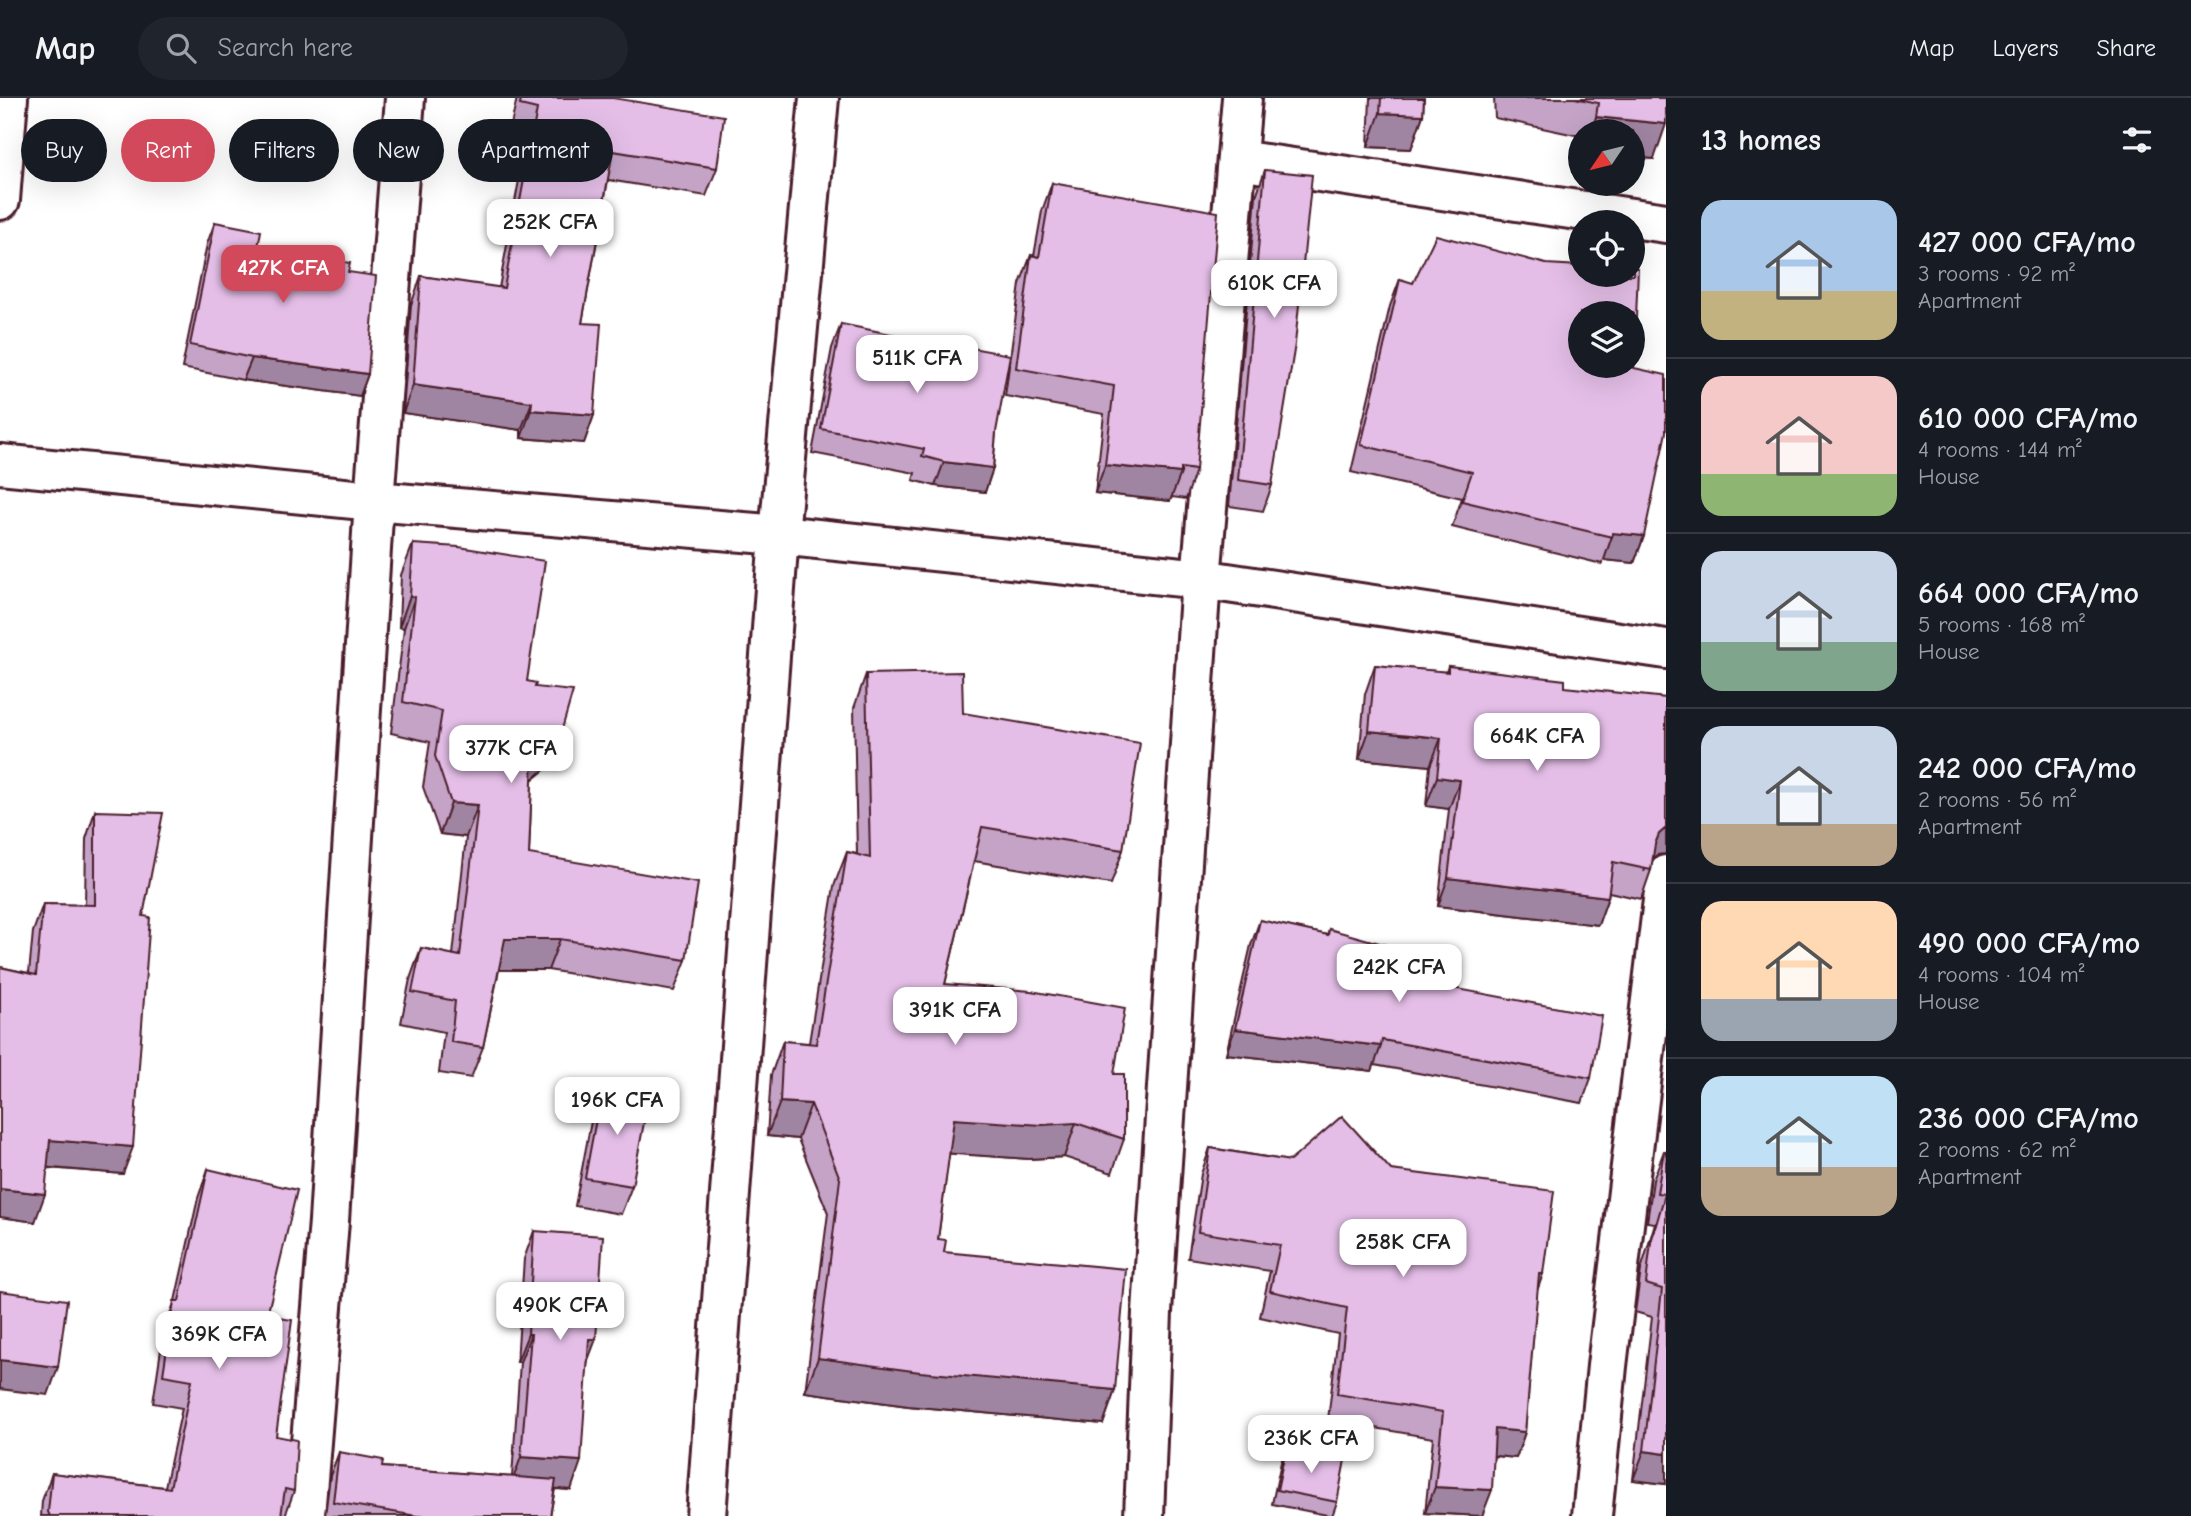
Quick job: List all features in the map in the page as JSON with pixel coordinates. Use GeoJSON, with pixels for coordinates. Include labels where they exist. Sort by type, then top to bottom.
{"type":"FeatureCollection","features":[{"type":"Feature","properties":{"kind":"street"},"geometry":{"type":"LineString","coordinates":[[0,200],[8,98]]}},
{"type":"Feature","properties":{"kind":"street"},"geometry":{"type":"LineString","coordinates":[[305,1516],[330,1221],[373,501],[405,98]]}},
{"type":"Feature","properties":{"kind":"street"},"geometry":{"type":"LineString","coordinates":[[706,1516],[779,535],[819,98]]}},
{"type":"Feature","properties":{"kind":"street"},"geometry":{"type":"LineString","coordinates":[[1144,1516],[1152,1312],[1201,579],[1242,98]]}},
{"type":"Feature","properties":{"kind":"street"},"geometry":{"type":"LineString","coordinates":[[1238,160],[1666,223]]}},
{"type":"Feature","properties":{"kind":"street"},"geometry":{"type":"LineString","coordinates":[[0,464],[373,501],[779,535],[1201,579],[1666,649]]}},
{"type":"Feature","properties":{"kind":"street"},"geometry":{"type":"LineString","coordinates":[[1592,1516],[1607,1366],[1666,875]]}},
{"type":"Feature","properties":{"kind":"building"},"geometry":{"type":"Polygon","coordinates":[[[521,98],[613,98],[724,116],[717,168],[613,151],[613,119],[535,119],[537,109],[520,105],[521,98]]]}},
{"type":"Feature","properties":{"kind":"building"},"geometry":{"type":"Polygon","coordinates":[[[1381,98],[1424,98],[1423,115],[1380,113],[1381,98]]]}},
{"type":"Feature","properties":{"kind":"building"},"geometry":{"type":"Polygon","coordinates":[[[1575,98],[1666,98],[1666,124],[1645,122],[1645,119],[1596,117],[1598,103],[1575,98]]]}},
{"type":"Feature","properties":{"kind":"building"},"geometry":{"type":"Polygon","coordinates":[[[1265,170],[1312,175],[1295,344],[1272,485],[1238,480],[1265,170]]]}},
{"type":"Feature","properties":{"kind":"building"},"geometry":{"type":"Polygon","coordinates":[[[524,182],[607,182],[582,323],[601,324],[594,415],[531,410],[532,402],[413,385],[421,276],[504,288],[524,182]]]}},
{"type":"Feature","properties":{"kind":"building"},"geometry":{"type":"Polygon","coordinates":[[[1052,183],[1218,212],[1196,470],[1181,468],[1181,473],[1105,465],[1114,386],[1016,368],[1031,255],[1039,257],[1052,183]]]}},
{"type":"Feature","properties":{"kind":"building"},"geometry":{"type":"Polygon","coordinates":[[[215,222],[261,231],[258,247],[350,263],[348,272],[376,276],[368,374],[252,358],[190,345],[215,222]]]}},
{"type":"Feature","properties":{"kind":"building"},"geometry":{"type":"Polygon","coordinates":[[[1436,235],[1546,264],[1568,265],[1568,287],[1637,287],[1637,301],[1568,301],[1568,378],[1645,378],[1645,370],[1666,375],[1666,432],[1644,536],[1613,533],[1612,537],[1462,501],[1472,472],[1361,445],[1400,279],[1413,283],[1436,235]]]}},
{"type":"Feature","properties":{"kind":"building"},"geometry":{"type":"Polygon","coordinates":[[[841,324],[1010,355],[996,432],[993,468],[944,462],[922,456],[924,449],[821,429],[841,324]]]}},
{"type":"Feature","properties":{"kind":"building"},"geometry":{"type":"Polygon","coordinates":[[[413,544],[459,547],[545,561],[527,681],[536,683],[535,687],[573,691],[560,736],[533,756],[529,854],[698,883],[686,960],[560,939],[505,939],[483,1047],[451,1042],[455,1001],[412,992],[421,948],[460,956],[478,805],[451,803],[435,756],[442,711],[403,702],[415,597],[410,596],[413,544]]]}},
{"type":"Feature","properties":{"kind":"building"},"geometry":{"type":"Polygon","coordinates":[[[1375,665],[1448,672],[1448,666],[1565,680],[1565,687],[1666,698],[1666,828],[1659,834],[1655,844],[1651,870],[1613,862],[1608,897],[1448,878],[1460,780],[1437,777],[1441,738],[1369,731],[1375,665]]]}},
{"type":"Feature","properties":{"kind":"building"},"geometry":{"type":"Polygon","coordinates":[[[962,672],[963,713],[1140,743],[1123,850],[982,827],[945,984],[1031,991],[1125,1008],[1114,1074],[1124,1074],[1124,1139],[1076,1123],[1042,1125],[954,1119],[938,1239],[946,1240],[944,1252],[1126,1269],[1115,1390],[920,1372],[818,1358],[840,1179],[811,1104],[780,1102],[783,1041],[816,1044],[847,852],[870,858],[866,674],[962,672]]]}},
{"type":"Feature","properties":{"kind":"building"},"geometry":{"type":"Polygon","coordinates":[[[95,811],[163,813],[143,916],[150,917],[133,1147],[50,1140],[45,1194],[0,1189],[0,967],[36,975],[43,904],[95,905],[95,811]]]}},
{"type":"Feature","properties":{"kind":"building"},"geometry":{"type":"Polygon","coordinates":[[[1260,920],[1328,935],[1329,929],[1419,954],[1415,981],[1602,1016],[1591,1078],[1382,1040],[1381,1046],[1235,1029],[1260,920]]]}},
{"type":"Feature","properties":{"kind":"building"},"geometry":{"type":"Polygon","coordinates":[[[602,1087],[649,1096],[632,1186],[585,1178],[602,1087]]]}},
{"type":"Feature","properties":{"kind":"building"},"geometry":{"type":"Polygon","coordinates":[[[1342,1116],[1391,1170],[1554,1191],[1543,1274],[1539,1274],[1525,1432],[1495,1429],[1492,1490],[1435,1487],[1443,1412],[1337,1394],[1347,1308],[1270,1291],[1280,1245],[1198,1232],[1210,1148],[1290,1161],[1342,1116]]]}},
{"type":"Feature","properties":{"kind":"building"},"geometry":{"type":"Polygon","coordinates":[[[1666,1151],[1666,1454],[1644,1451],[1662,1289],[1646,1284],[1651,1242],[1665,1194],[1657,1193],[1666,1151]]]}},
{"type":"Feature","properties":{"kind":"building"},"geometry":{"type":"Polygon","coordinates":[[[208,1169],[297,1190],[267,1316],[292,1320],[276,1436],[297,1440],[294,1491],[285,1489],[281,1516],[50,1516],[48,1512],[52,1473],[170,1488],[192,1380],[163,1375],[174,1301],[179,1301],[208,1169]]]}},
{"type":"Feature","properties":{"kind":"building"},"geometry":{"type":"Polygon","coordinates":[[[534,1231],[603,1236],[596,1339],[589,1339],[581,1461],[521,1457],[531,1334],[528,1334],[534,1231]]]}},
{"type":"Feature","properties":{"kind":"building"},"geometry":{"type":"Polygon","coordinates":[[[0,1291],[67,1300],[58,1367],[0,1360],[0,1291]]]}},
{"type":"Feature","properties":{"kind":"building"},"geometry":{"type":"Polygon","coordinates":[[[1286,1447],[1345,1460],[1337,1502],[1277,1490],[1286,1447]]]}},
{"type":"Feature","properties":{"kind":"building"},"geometry":{"type":"Polygon","coordinates":[[[339,1452],[383,1460],[382,1467],[556,1480],[550,1516],[417,1516],[333,1502],[339,1452]]]}}]}
